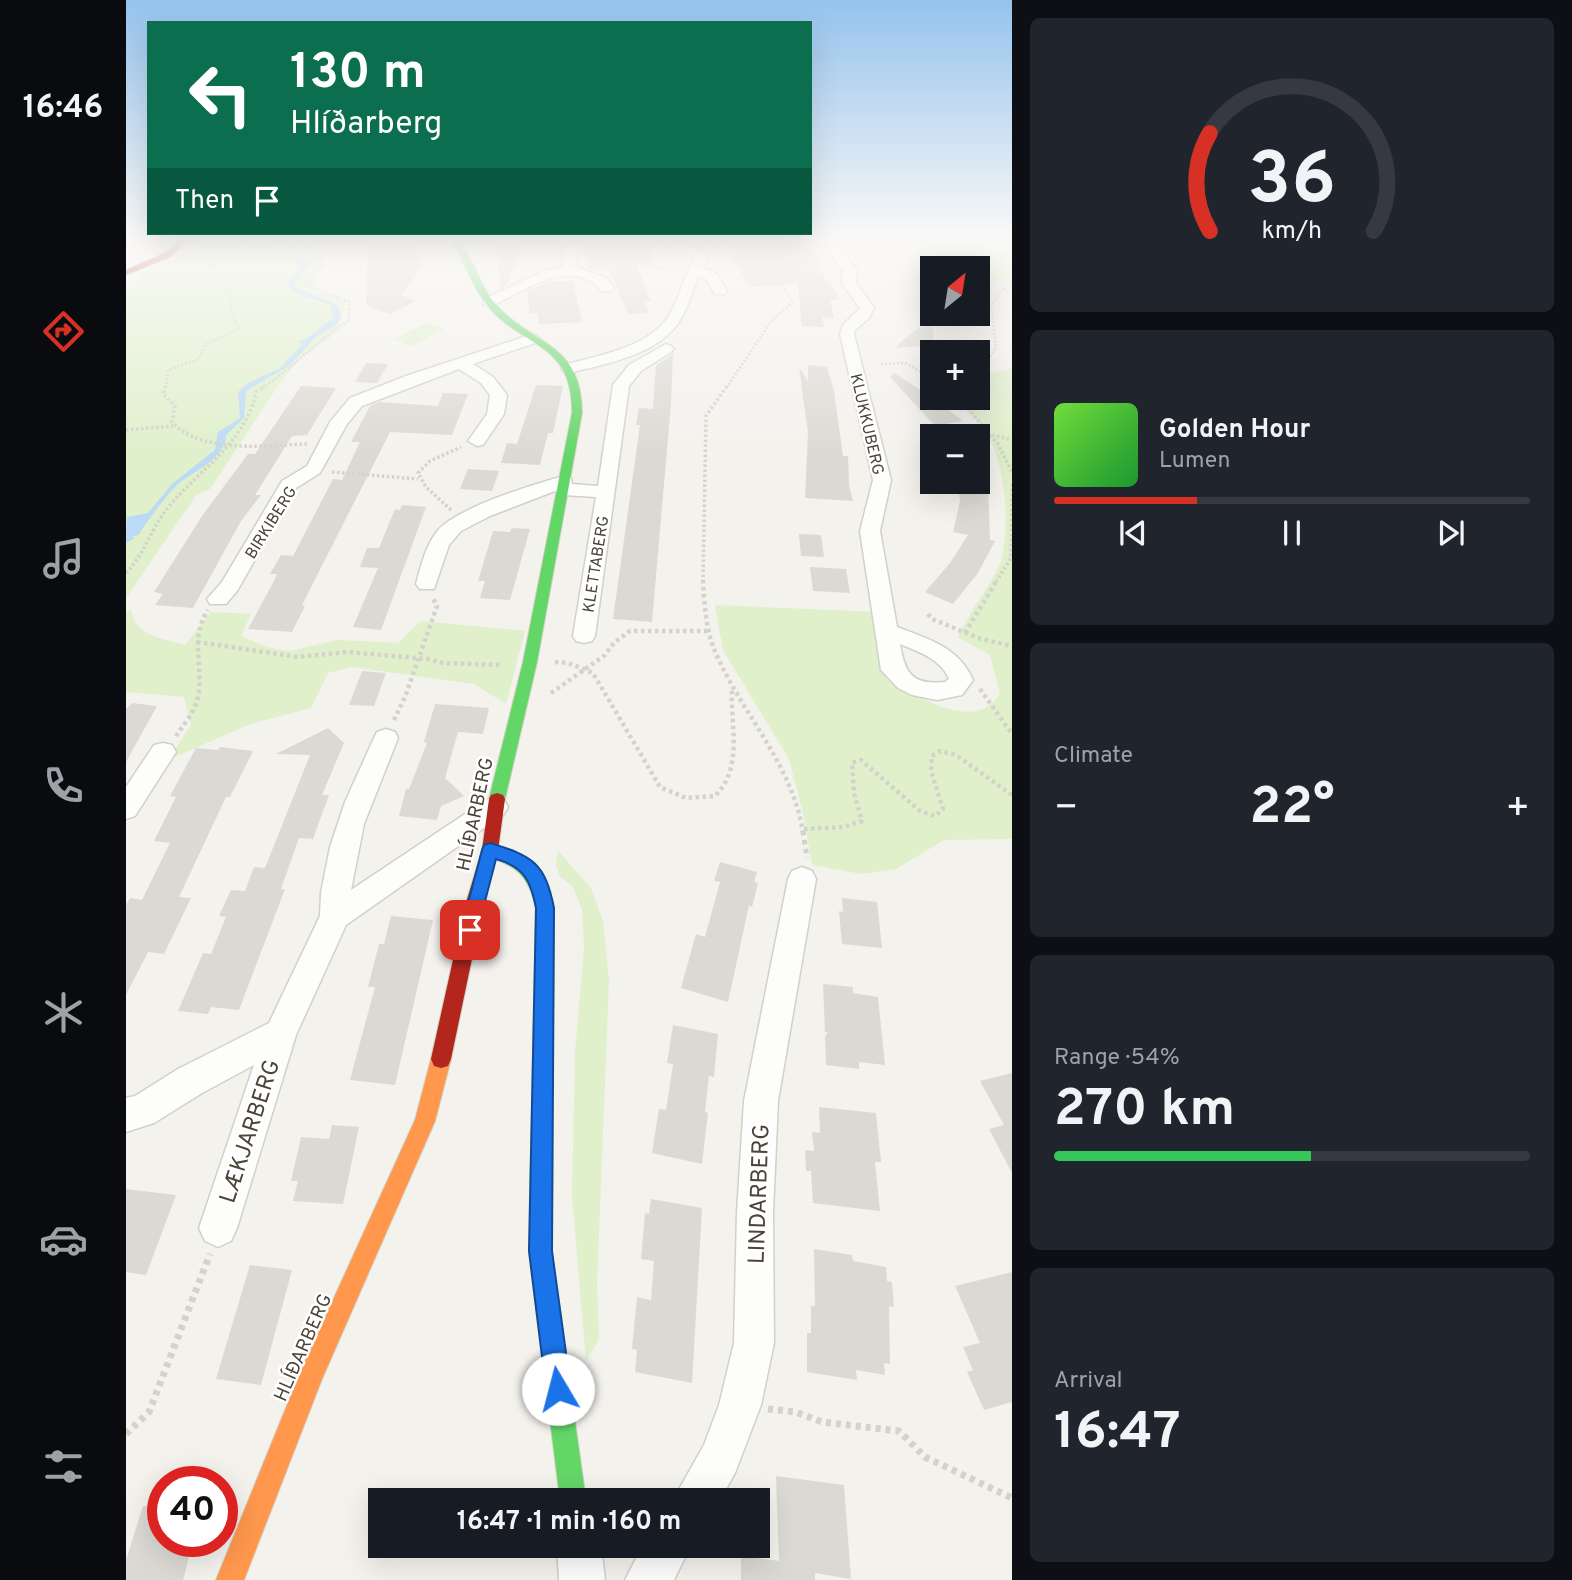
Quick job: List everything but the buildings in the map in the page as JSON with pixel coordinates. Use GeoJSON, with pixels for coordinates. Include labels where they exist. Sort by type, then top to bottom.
{"type":"FeatureCollection","features":[{"type":"Feature","properties":{"kind":"street"},"geometry":{"type":"LineString","coordinates":[[499,311],[569,368],[638,347],[659,334],[674,319],[677,311]]}},
{"type":"Feature","properties":{"kind":"street","name":"KLUKKUBERG"},"geometry":{"type":"LineString","coordinates":[[866,311],[848,328],[847,334],[882,480],[870,531],[889,632],[888,651],[894,670],[907,684],[931,692],[954,689],[961,680]]}},
{"type":"Feature","properties":{"kind":"street","name":"BIRKIBERG"},"geometry":{"type":"LineString","coordinates":[[218,599],[230,586],[289,485],[314,468],[339,422],[356,402],[381,390],[533,339]]}},
{"type":"Feature","properties":{"kind":"street","name":"KLETTABERG"},"geometry":{"type":"LineString","coordinates":[[584,636],[621,385],[635,368],[666,349]]}},
{"type":"Feature","properties":{"kind":"street"},"geometry":{"type":"LineString","coordinates":[[461,363],[489,379],[499,390],[501,397],[486,429],[477,441]]}},
{"type":"Feature","properties":{"kind":"street","name":"HLÍÐARBERG"},"geometry":{"type":"LineString","coordinates":[[230,1580],[312,1375],[425,1122],[448,1033],[474,906],[490,850],[495,807],[530,662],[564,486],[579,402],[577,385],[569,368]]}},
{"type":"Feature","properties":{"kind":"street"},"geometry":{"type":"LineString","coordinates":[[427,584],[432,562],[446,534],[466,520],[564,486]]}},
{"type":"Feature","properties":{"kind":"street","name":"KLETTABERG"},"geometry":{"type":"LineString","coordinates":[[564,486],[606,492]]}},
{"type":"Feature","properties":{"kind":"street"},"geometry":{"type":"LineString","coordinates":[[889,632],[945,656],[959,671],[961,680]]}},
{"type":"Feature","properties":{"kind":"street","name":"LÆKJARBERG"},"geometry":{"type":"LineString","coordinates":[[218,1228],[279,1034],[335,915],[335,894],[343,852],[365,780],[386,738]]}},
{"type":"Feature","properties":{"kind":"street"},"geometry":{"type":"LineString","coordinates":[[126,809],[163,752]]}},
{"type":"Feature","properties":{"kind":"street"},"geometry":{"type":"LineString","coordinates":[[335,915],[495,807]]}},
{"type":"Feature","properties":{"kind":"street"},"geometry":{"type":"LineString","coordinates":[[490,850],[518,858],[540,881],[545,908],[540,1251],[571,1488]]}},
{"type":"Feature","properties":{"kind":"street","name":"LINDARBERG"},"geometry":{"type":"LineString","coordinates":[[702,1488],[720,1458],[740,1405],[754,1343],[755,1212],[761,1101],[802,879]]}},
{"type":"Feature","properties":{"kind":"street","name":"LÆKJARBERG"},"geometry":{"type":"LineString","coordinates":[[126,1115],[142,1111],[190,1081],[279,1034]]}},
{"type":"Feature","properties":{"kind":"street"},"geometry":{"type":"LineString","coordinates":[[580,1558],[582,1580]]}},
{"type":"Feature","properties":{"kind":"street"},"geometry":{"type":"LineString","coordinates":[[648,1580],[661,1558]]}},
{"type":"Feature","properties":{"kind":"path"},"geometry":{"type":"LineString","coordinates":[[174,426],[172,422],[175,405],[163,396],[166,391],[166,373],[174,366],[199,359],[205,345],[239,329],[232,311]]}},
{"type":"Feature","properties":{"kind":"path"},"geometry":{"type":"LineString","coordinates":[[126,573],[133,568],[162,517],[191,483],[233,442],[251,414],[257,391],[291,369],[319,341],[349,320],[350,311]]}},
{"type":"Feature","properties":{"kind":"path"},"geometry":{"type":"LineString","coordinates":[[784,311],[751,349],[706,416],[703,577],[713,646],[732,687],[773,751],[793,797],[803,829],[808,861],[802,879]]}},
{"type":"Feature","properties":{"kind":"path"},"geometry":{"type":"LineString","coordinates":[[990,357],[996,346],[992,311]]}},
{"type":"Feature","properties":{"kind":"path"},"geometry":{"type":"LineString","coordinates":[[881,364],[905,363],[920,372]]}},
{"type":"Feature","properties":{"kind":"path"},"geometry":{"type":"LineString","coordinates":[[969,410],[991,435],[1012,472]]}},
{"type":"Feature","properties":{"kind":"path"},"geometry":{"type":"LineString","coordinates":[[126,430],[174,426],[191,437],[213,442],[327,446]]}},
{"type":"Feature","properties":{"kind":"path"},"geometry":{"type":"LineString","coordinates":[[991,435],[1012,440]]}},
{"type":"Feature","properties":{"kind":"path"},"geometry":{"type":"LineString","coordinates":[[418,479],[418,472],[430,458],[477,441]]}},
{"type":"Feature","properties":{"kind":"path"},"geometry":{"type":"LineString","coordinates":[[314,468],[418,479],[437,500],[466,520]]}},
{"type":"Feature","properties":{"kind":"path"},"geometry":{"type":"LineString","coordinates":[[965,632],[1011,558],[1012,483]]}},
{"type":"Feature","properties":{"kind":"path"},"geometry":{"type":"LineString","coordinates":[[386,738],[419,660],[437,606],[427,584]]}},
{"type":"Feature","properties":{"kind":"path"},"geometry":{"type":"LineString","coordinates":[[163,752],[192,715],[198,699],[197,642],[203,615],[218,599]]}},
{"type":"Feature","properties":{"kind":"path"},"geometry":{"type":"LineString","coordinates":[[928,614],[932,619],[998,645],[1012,646]]}},
{"type":"Feature","properties":{"kind":"path"},"geometry":{"type":"LineString","coordinates":[[547,697],[559,685],[604,656],[614,643],[630,631],[710,631]]}},
{"type":"Feature","properties":{"kind":"path"},"geometry":{"type":"LineString","coordinates":[[197,642],[298,657],[347,652],[478,665],[512,662]]}},
{"type":"Feature","properties":{"kind":"path"},"geometry":{"type":"LineString","coordinates":[[530,662],[568,663],[586,668],[608,695],[660,787],[686,799],[715,796],[729,778],[733,745],[730,707],[732,687]]}},
{"type":"Feature","properties":{"kind":"path"},"geometry":{"type":"LineString","coordinates":[[961,680],[976,685],[1012,734]]}},
{"type":"Feature","properties":{"kind":"path"},"geometry":{"type":"LineString","coordinates":[[803,829],[830,825],[850,828],[862,821],[852,774],[852,763],[856,760],[861,760],[879,773],[920,811],[935,816],[942,813],[943,809],[932,775],[932,756],[940,751],[956,755],[1012,795]]}},
{"type":"Feature","properties":{"kind":"path"},"geometry":{"type":"LineString","coordinates":[[126,1434],[149,1412],[218,1228]]}},
{"type":"Feature","properties":{"kind":"path"},"geometry":{"type":"LineString","coordinates":[[740,1405],[796,1412],[822,1422],[899,1432],[925,1457],[1012,1498]]}},
{"type":"Feature","properties":{"kind":"green space"},"geometry":{"type":"Polygon","coordinates":[[[126,311],[343,311],[337,332],[302,357],[280,383],[210,489],[197,494],[126,598],[126,311]]]}},
{"type":"Feature","properties":{"kind":"green space"},"geometry":{"type":"Polygon","coordinates":[[[427,323],[444,329],[411,346],[394,339],[427,323]]]}},
{"type":"Feature","properties":{"kind":"green space"},"geometry":{"type":"Polygon","coordinates":[[[1012,368],[1012,839],[944,840],[896,869],[861,874],[812,865],[804,818],[789,759],[723,650],[715,605],[880,612],[892,681],[948,709],[972,712],[987,707],[1000,694],[990,655],[958,637],[1001,562],[1004,543],[1005,499],[1002,476],[990,442],[990,424],[979,424],[965,410],[990,410],[990,374],[1012,368]]]}},
{"type":"Feature","properties":{"kind":"green space"},"geometry":{"type":"Polygon","coordinates":[[[131,610],[138,626],[144,631],[185,645],[211,612],[251,614],[241,636],[266,647],[291,651],[337,640],[398,643],[421,621],[525,631],[506,704],[474,684],[352,667],[328,673],[311,708],[250,724],[168,760],[191,725],[184,697],[126,692],[126,612],[131,610]]]}},
{"type":"Feature","properties":{"kind":"green space"},"geometry":{"type":"Polygon","coordinates":[[[558,851],[591,888],[603,921],[609,980],[597,1284],[599,1339],[586,1361],[572,1194],[575,1052],[584,947],[582,909],[573,887],[560,876],[556,866],[558,851]]]}},
{"type":"Feature","properties":{"kind":"water"},"geometry":{"type":"Polygon","coordinates":[[[332,311],[339,311],[341,315],[337,324],[315,338],[290,365],[246,391],[244,418],[226,435],[225,443],[216,457],[179,483],[139,535],[132,536],[135,538],[126,543],[127,517],[148,513],[173,483],[215,450],[218,432],[240,418],[238,392],[248,383],[279,369],[302,345],[299,341],[305,340],[333,318],[332,311]]]}},
{"type":"Feature","properties":{"kind":"traffic: fast"},"geometry":{"type":"LineString","coordinates":[[497,311],[563,362],[573,376],[577,413],[530,662],[497,799]]}},
{"type":"Feature","properties":{"kind":"traffic: fast"},"geometry":{"type":"LineString","coordinates":[[490,850],[513,858],[528,869],[538,884],[545,908],[540,1251],[571,1488]]}},
{"type":"Feature","properties":{"kind":"traffic: slow"},"geometry":{"type":"LineString","coordinates":[[230,1580],[312,1375],[425,1121],[441,1059]]}},
{"type":"Feature","properties":{"kind":"traffic: jam"},"geometry":{"type":"LineString","coordinates":[[441,1059],[474,906],[490,850],[497,799]]}},
{"type":"Feature","properties":{"kind":"route"},"geometry":{"type":"LineString","coordinates":[[470,930],[490,850],[518,858],[540,881],[545,908],[540,1251],[558,1389]]}}]}
